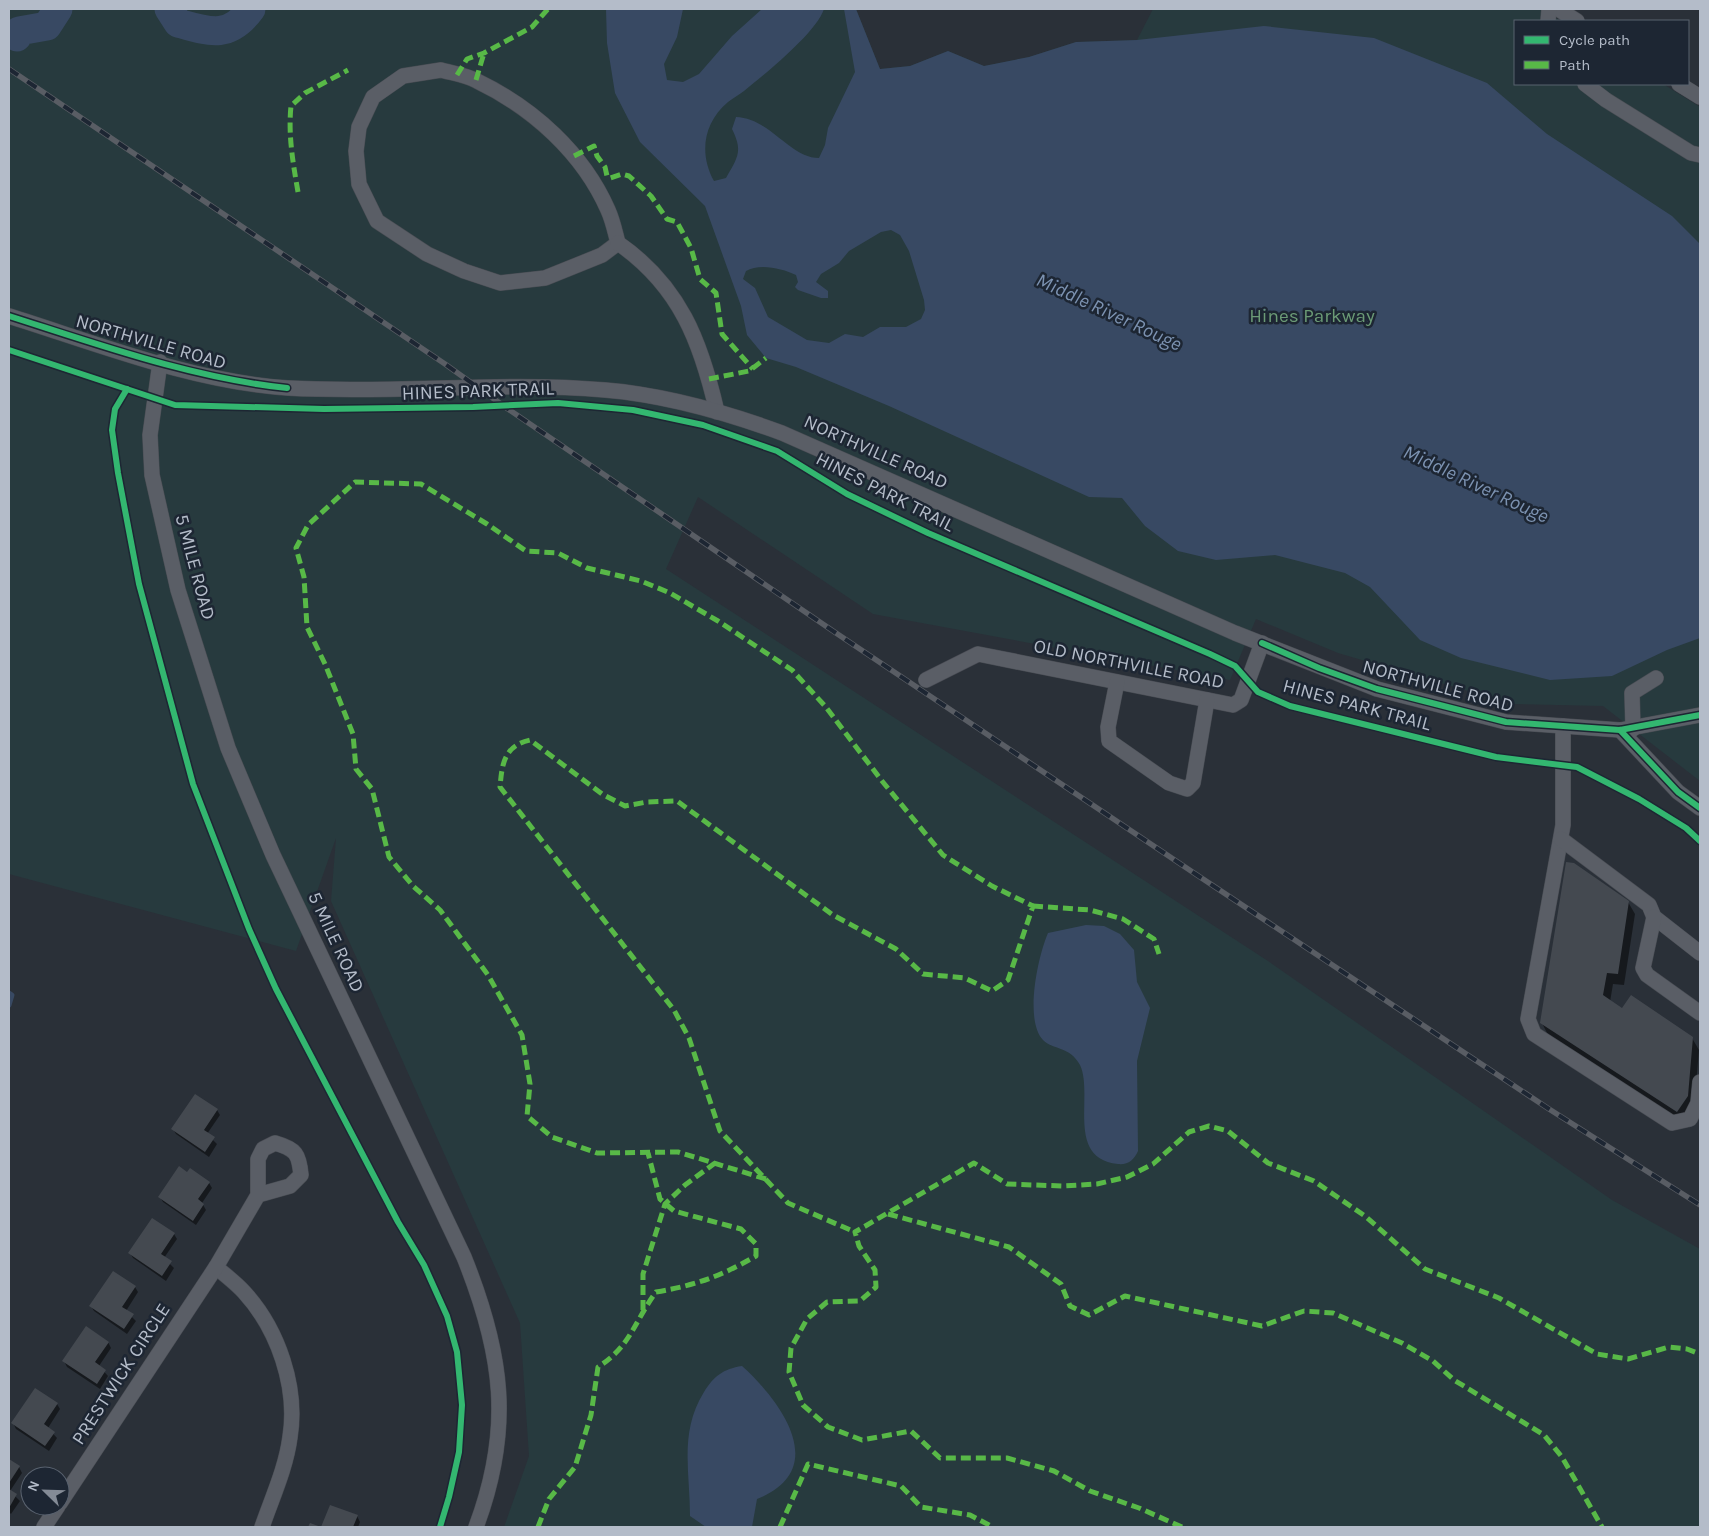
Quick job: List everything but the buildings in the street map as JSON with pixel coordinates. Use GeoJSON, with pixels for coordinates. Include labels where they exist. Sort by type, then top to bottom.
{"type":"FeatureCollection","features":[{"type":"Feature","properties":{"kind":"street"},"geometry":{"type":"LineString","coordinates":[[1558,9],[1575,20]]}},
{"type":"Feature","properties":{"kind":"street"},"geometry":{"type":"LineString","coordinates":[[618,243],[602,255],[545,278],[500,283],[464,271],[405,241],[377,221],[359,184],[356,151],[359,126],[374,97],[403,76],[441,70],[476,80],[541,120],[574,156],[600,194],[609,212],[618,243],[649,269],[680,307],[705,362],[717,412]]}},
{"type":"Feature","properties":{"kind":"street"},"geometry":{"type":"LineString","coordinates":[[1586,85],[1606,100],[1682,147],[1700,155]]}},
{"type":"Feature","properties":{"kind":"street"},"geometry":{"type":"LineString","coordinates":[[1681,85],[1700,97]]}},
{"type":"Feature","properties":{"kind":"street","name":"NORTHVILLE ROAD"},"geometry":{"type":"LineString","coordinates":[[9,316],[160,362],[242,383],[287,388],[364,390],[551,387],[605,390],[669,399],[782,432],[1319,668],[1377,689],[1506,722],[1626,729],[1700,715]]}},
{"type":"Feature","properties":{"kind":"street","name":"5 MILE ROAD"},"geometry":{"type":"LineString","coordinates":[[160,362],[150,435],[152,475],[178,590],[228,748],[273,854],[464,1257],[480,1298],[490,1332],[500,1395],[499,1439],[491,1486],[476,1527]]}},
{"type":"Feature","properties":{"kind":"street","name":"OLD NORTHVILLE ROAD"},"geometry":{"type":"LineString","coordinates":[[926,680],[978,654],[1233,705],[1241,700],[1262,643]]}},
{"type":"Feature","properties":{"kind":"street"},"geometry":{"type":"LineString","coordinates":[[1656,678],[1632,693],[1626,729],[1678,792],[1700,808]]}},
{"type":"Feature","properties":{"kind":"street"},"geometry":{"type":"LineString","coordinates":[[1117,682],[1108,728],[1109,741],[1170,783],[1187,789],[1193,783],[1207,700]]}},
{"type":"Feature","properties":{"kind":"street"},"geometry":{"type":"LineString","coordinates":[[1563,726],[1563,825],[1528,1018],[1534,1034],[1672,1123],[1690,1119],[1698,1103],[1700,1082]]}},
{"type":"Feature","properties":{"kind":"street"},"geometry":{"type":"LineString","coordinates":[[1561,839],[1649,905],[1654,917],[1700,953]]}},
{"type":"Feature","properties":{"kind":"street"},"geometry":{"type":"LineString","coordinates":[[1654,917],[1643,968],[1647,975],[1700,1013]]}},
{"type":"Feature","properties":{"kind":"street","name":"PRESTWICK CIRCLE"},"geometry":{"type":"LineString","coordinates":[[70,1488],[216,1266],[258,1195]]}},
{"type":"Feature","properties":{"kind":"street"},"geometry":{"type":"LineString","coordinates":[[216,1266],[244,1292],[263,1317],[276,1344],[289,1379],[290,1436],[280,1477],[262,1527]]}},
{"type":"Feature","properties":{"kind":"street"},"geometry":{"type":"LineString","coordinates":[[44,1527],[51,1516]]}},
{"type":"Feature","properties":{"kind":"green space","name":"Hines Parkway"},"geometry":{"type":"Polygon","coordinates":[[[9,9],[856,9],[880,69],[910,66],[948,51],[984,66],[1029,57],[1076,42],[1137,40],[1153,9],[1541,9],[1559,20],[1514,20],[1514,85],[1665,85],[1700,107],[1700,781],[1603,706],[1513,704],[1338,653],[1256,619],[1230,680],[873,614],[698,497],[666,569],[1268,961],[1612,1200],[1700,1249],[1700,1527],[504,1527],[529,1456],[520,1323],[331,901],[336,838],[296,951],[9,874],[9,9]]]}},
{"type":"Feature","properties":{"kind":"water"},"geometry":{"type":"Polygon","coordinates":[[[606,9],[683,9],[677,37],[664,64],[667,80],[683,82],[699,74],[732,36],[762,9],[824,9],[811,30],[789,53],[728,102],[713,119],[706,139],[705,150],[709,171],[714,181],[726,178],[738,154],[737,143],[732,129],[736,117],[748,119],[759,124],[799,152],[819,158],[825,145],[828,128],[855,72],[844,9],[856,9],[880,69],[910,66],[948,51],[984,66],[1029,57],[1076,42],[1137,40],[1264,26],[1374,38],[1487,83],[1547,134],[1672,216],[1700,244],[1700,638],[1667,650],[1612,676],[1550,680],[1461,658],[1420,640],[1370,587],[1345,573],[1275,555],[1216,560],[1178,551],[1145,526],[1122,498],[1089,497],[889,406],[796,367],[766,358],[747,335],[741,306],[705,206],[640,142],[615,93],[607,43],[606,9]],[[891,230],[881,232],[849,251],[839,263],[821,274],[816,282],[828,291],[828,298],[821,298],[798,290],[795,287],[798,282],[796,275],[784,270],[757,267],[746,271],[743,279],[755,288],[768,317],[807,340],[829,343],[845,334],[863,337],[880,327],[906,327],[921,319],[925,310],[924,300],[909,251],[900,235],[891,230]]]}},
{"type":"Feature","properties":{"kind":"water"},"geometry":{"type":"Polygon","coordinates":[[[1086,925],[1104,926],[1120,934],[1134,950],[1137,982],[1150,1008],[1137,1061],[1138,1151],[1133,1159],[1125,1164],[1102,1160],[1092,1151],[1086,1138],[1084,1124],[1084,1092],[1080,1065],[1067,1051],[1043,1040],[1037,1031],[1034,1018],[1037,972],[1048,933],[1086,925]]]}},
{"type":"Feature","properties":{"kind":"water"},"geometry":{"type":"Polygon","coordinates":[[[742,1366],[772,1398],[784,1416],[792,1435],[795,1454],[792,1471],[779,1486],[757,1499],[752,1527],[706,1527],[690,1516],[688,1452],[691,1422],[696,1407],[711,1382],[724,1371],[742,1366]]]}},
{"type":"Feature","properties":{"kind":"waterway","name":"Middle River Rouge"},"geometry":{"type":"LineString","coordinates":[[17,37],[19,31],[47,26],[58,9]]}},
{"type":"Feature","properties":{"kind":"waterway","name":"Middle River Rouge"},"geometry":{"type":"LineString","coordinates":[[169,9],[178,23],[200,29],[218,31],[235,25],[251,9]]}},
{"type":"Feature","properties":{"kind":"waterway"},"geometry":{"type":"LineString","coordinates":[[9,993],[12,995],[9,1005]]}},
{"type":"Feature","properties":{"kind":"railway"},"geometry":{"type":"LineString","coordinates":[[9,69],[445,364],[836,633],[1549,1109],[1700,1205]]}},
{"type":"Feature","properties":{"kind":"marked path"},"geometry":{"type":"LineString","coordinates":[[457,75],[467,59],[484,53],[532,27],[548,9]]}},
{"type":"Feature","properties":{"kind":"marked path"},"geometry":{"type":"LineString","coordinates":[[476,80],[484,53]]}},
{"type":"Feature","properties":{"kind":"marked path"},"geometry":{"type":"LineString","coordinates":[[298,192],[291,138],[291,106],[305,93],[348,70]]}},
{"type":"Feature","properties":{"kind":"marked path"},"geometry":{"type":"LineString","coordinates":[[574,156],[594,146],[597,156],[605,167],[607,176],[610,178],[622,174],[629,176],[651,196],[667,219],[677,222],[691,248],[700,279],[716,293],[722,334],[753,369]]}},
{"type":"Feature","properties":{"kind":"marked path"},"geometry":{"type":"LineString","coordinates":[[709,379],[749,371],[766,358]]}},
{"type":"Feature","properties":{"kind":"marked path"},"geometry":{"type":"LineString","coordinates":[[766,1179],[678,1152],[597,1153],[552,1137],[527,1116],[530,1084],[522,1035],[488,975],[440,910],[413,886],[389,857],[372,789],[356,769],[353,734],[325,664],[307,627],[304,577],[296,548],[308,525],[355,482],[421,484],[487,524],[526,551],[558,553],[587,568],[641,581],[670,593],[718,621],[792,670],[825,706],[882,781],[943,855],[992,886],[1033,906],[1008,980],[992,991],[965,978],[923,974],[896,949],[833,915],[677,801],[647,802],[625,806],[602,794],[530,740],[515,747],[506,757],[500,787],[674,1010],[689,1038],[720,1131],[788,1203],[855,1232]]}},
{"type":"Feature","properties":{"kind":"marked path"},"geometry":{"type":"LineString","coordinates":[[1033,906],[1090,910],[1123,919],[1154,939],[1159,954]]}},
{"type":"Feature","properties":{"kind":"marked path"},"geometry":{"type":"LineString","coordinates":[[1182,1527],[1139,1508],[1090,1491],[1054,1471],[1007,1458],[940,1458],[911,1431],[862,1440],[828,1427],[803,1405],[789,1372],[791,1348],[807,1319],[827,1302],[860,1301],[876,1287],[875,1270],[859,1246],[855,1232],[974,1163],[1007,1184],[1062,1186],[1097,1184],[1127,1177],[1153,1164],[1189,1132],[1209,1126],[1228,1131],[1268,1163],[1314,1181],[1365,1216],[1425,1269],[1499,1298],[1597,1354],[1628,1359],[1669,1347],[1687,1349],[1700,1354]]}},
{"type":"Feature","properties":{"kind":"marked path"},"geometry":{"type":"LineString","coordinates":[[538,1527],[549,1499],[575,1467],[591,1415],[598,1367],[618,1351],[625,1342],[656,1292],[708,1279],[756,1256],[756,1244],[741,1229],[674,1211],[660,1199],[648,1153]]}},
{"type":"Feature","properties":{"kind":"marked path"},"geometry":{"type":"LineString","coordinates":[[643,1310],[643,1274],[665,1204],[685,1185],[715,1163]]}},
{"type":"Feature","properties":{"kind":"marked path"},"geometry":{"type":"LineString","coordinates":[[888,1214],[1009,1247],[1061,1284],[1070,1306],[1089,1315],[1125,1296],[1262,1326],[1304,1311],[1333,1313],[1402,1343],[1433,1361],[1454,1380],[1544,1435],[1562,1457],[1602,1527]]}},
{"type":"Feature","properties":{"kind":"marked path"},"geometry":{"type":"LineString","coordinates":[[780,1527],[808,1464],[901,1486],[921,1507],[970,1515],[993,1527]]}},
{"type":"Feature","properties":{"kind":"cycle path"},"geometry":{"type":"LineString","coordinates":[[9,316],[146,359],[216,377],[287,388]]}},
{"type":"Feature","properties":{"kind":"cycle path","name":"HINES PARK TRAIL"},"geometry":{"type":"LineString","coordinates":[[9,350],[175,405],[324,409],[473,407],[558,403],[633,410],[703,425],[777,451],[847,494],[928,533],[1210,654],[1235,666],[1258,692],[1290,706],[1496,757],[1577,767],[1639,799],[1686,828],[1700,841]]}},
{"type":"Feature","properties":{"kind":"cycle path"},"geometry":{"type":"LineString","coordinates":[[127,389],[115,409],[112,430],[118,473],[139,584],[193,784],[249,929],[276,989],[398,1222],[424,1265],[447,1316],[457,1352],[462,1405],[459,1452],[440,1527]]}},
{"type":"Feature","properties":{"kind":"cycle path","name":"HINES PARK TRAIL"},"geometry":{"type":"LineString","coordinates":[[1262,643],[1319,668],[1377,689],[1506,722],[1620,730],[1700,715]]}},
{"type":"Feature","properties":{"kind":"cycle path"},"geometry":{"type":"LineString","coordinates":[[1620,730],[1678,792],[1700,808]]}}]}
